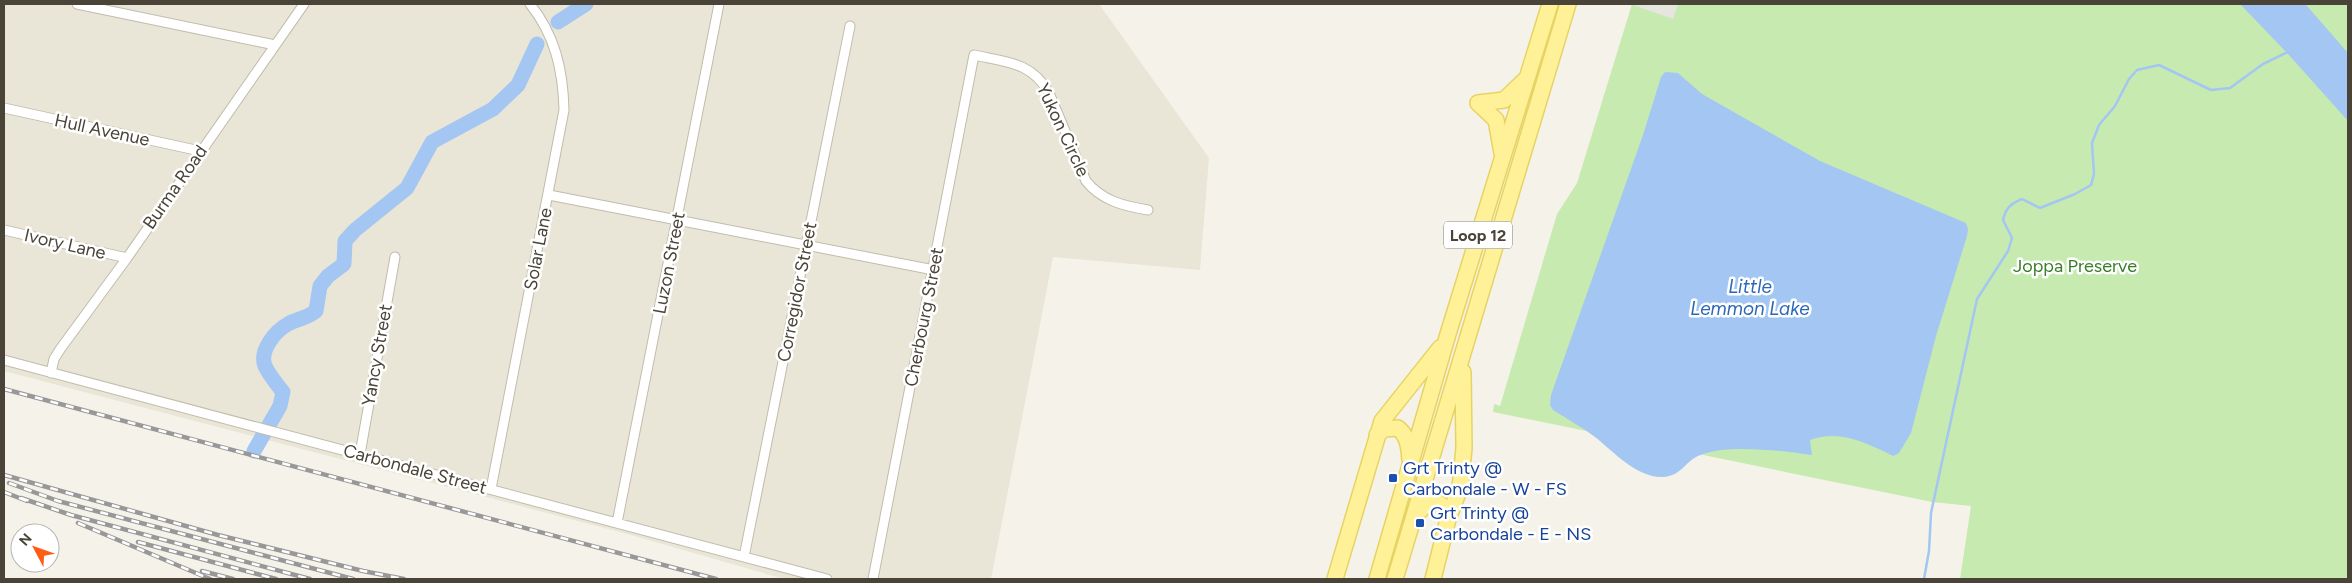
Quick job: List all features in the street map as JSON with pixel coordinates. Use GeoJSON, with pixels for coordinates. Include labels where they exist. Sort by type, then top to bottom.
{"type":"FeatureCollection","features":[{"type":"Feature","properties":{"kind":"main road","name":"Loop 12"},"geometry":{"type":"LineString","coordinates":[[1377,579],[1448,334],[1550,4]]}},
{"type":"Feature","properties":{"kind":"main road","name":"Loop 12"},"geometry":{"type":"LineString","coordinates":[[1395,579],[1568,4]]}},
{"type":"Feature","properties":{"kind":"main road"},"geometry":{"type":"LineString","coordinates":[[1503,155],[1496,120],[1478,103],[1504,100],[1528,78]]}},
{"type":"Feature","properties":{"kind":"main road"},"geometry":{"type":"LineString","coordinates":[[1514,181],[1515,150],[1520,129],[1519,120],[1515,117]]}},
{"type":"Feature","properties":{"kind":"main road"},"geometry":{"type":"LineString","coordinates":[[1335,579],[1377,435],[1388,412],[1423,371],[1448,334]]}},
{"type":"Feature","properties":{"kind":"main road"},"geometry":{"type":"LineString","coordinates":[[1433,579],[1448,519],[1460,488],[1464,351]]}},
{"type":"Feature","properties":{"kind":"main road"},"geometry":{"type":"LineString","coordinates":[[1377,435],[1384,429],[1392,427],[1404,433],[1409,447],[1410,467]]}},
{"type":"Feature","properties":{"kind":"main road"},"geometry":{"type":"LineString","coordinates":[[1414,517],[1428,503],[1434,502],[1441,505],[1446,511],[1448,519]]}},
{"type":"Feature","properties":{"kind":"street"},"geometry":{"type":"LineString","coordinates":[[77,4],[275,45]]}},
{"type":"Feature","properties":{"kind":"street","name":"Burma Road"},"geometry":{"type":"LineString","coordinates":[[51,372],[54,359],[61,348],[127,258],[304,4]]}},
{"type":"Feature","properties":{"kind":"street","name":"Solar Lane"},"geometry":{"type":"LineString","coordinates":[[491,489],[564,110],[563,80],[557,52],[530,4]]}},
{"type":"Feature","properties":{"kind":"street","name":"Luzon Street"},"geometry":{"type":"LineString","coordinates":[[617,522],[719,4]]}},
{"type":"Feature","properties":{"kind":"street","name":"Corregidor Street"},"geometry":{"type":"LineString","coordinates":[[744,557],[850,26]]}},
{"type":"Feature","properties":{"kind":"street","name":"Yukon Circle"},"geometry":{"type":"LineString","coordinates":[[974,55],[1018,65],[1034,72],[1050,93],[1086,182],[1094,191],[1106,199],[1148,210]]}},
{"type":"Feature","properties":{"kind":"street","name":"Cherbourg Street"},"geometry":{"type":"LineString","coordinates":[[873,579],[974,55]]}},
{"type":"Feature","properties":{"kind":"street","name":"Hull Avenue"},"geometry":{"type":"LineString","coordinates":[[4,108],[200,151]]}},
{"type":"Feature","properties":{"kind":"street"},"geometry":{"type":"LineString","coordinates":[[549,195],[934,270]]}},
{"type":"Feature","properties":{"kind":"street","name":"Ivory Lane"},"geometry":{"type":"LineString","coordinates":[[4,230],[127,258]]}},
{"type":"Feature","properties":{"kind":"street","name":"Yancy Street"},"geometry":{"type":"LineString","coordinates":[[360,454],[395,257]]}},
{"type":"Feature","properties":{"kind":"street","name":"Carbondale Street"},"geometry":{"type":"LineString","coordinates":[[4,360],[826,579]]}},
{"type":"Feature","properties":{"kind":"shaded area"},"geometry":{"type":"Polygon","coordinates":[[[4,4],[1099,4],[1209,158],[1200,270],[1053,257],[991,579],[784,579],[631,535],[4,371],[4,4]]]}},
{"type":"Feature","properties":{"kind":"shaded area"},"geometry":{"type":"Polygon","coordinates":[[[1630,4],[1678,4],[1673,19],[1630,4]]]}},
{"type":"Feature","properties":{"kind":"green space","name":"Joppa Preserve"},"geometry":{"type":"Polygon","coordinates":[[[1632,4],[2348,4],[2348,579],[1960,579],[1971,506],[1932,502],[1493,412],[1494,404],[1500,406],[1557,214],[1577,183],[1632,4]]]}},
{"type":"Feature","properties":{"kind":"water"},"geometry":{"type":"Polygon","coordinates":[[[2240,4],[2305,4],[2307,6],[2348,53],[2348,121],[2288,54],[2240,4]]]}},
{"type":"Feature","properties":{"kind":"water","name":"Little Lemmon Lake"},"geometry":{"type":"Polygon","coordinates":[[[1665,72],[1678,73],[1702,94],[1820,161],[1966,223],[1968,229],[1967,236],[1936,336],[1911,433],[1899,453],[1893,456],[1853,439],[1832,436],[1821,437],[1810,440],[1812,455],[1754,449],[1723,450],[1698,456],[1679,471],[1669,476],[1653,476],[1635,469],[1590,433],[1553,410],[1550,405],[1551,395],[1643,135],[1661,77],[1665,72]]]}},
{"type":"Feature","properties":{"kind":"waterway"},"geometry":{"type":"LineString","coordinates":[[558,22],[586,4]]}},
{"type":"Feature","properties":{"kind":"waterway"},"geometry":{"type":"LineString","coordinates":[[254,451],[280,406],[283,392],[265,366],[264,354],[273,336],[283,327],[316,311],[320,286],[328,276],[344,264],[345,241],[355,230],[407,188],[432,142],[493,109],[518,85],[537,44]]}},
{"type":"Feature","properties":{"kind":"waterway"},"geometry":{"type":"LineString","coordinates":[[1924,579],[1929,551],[1931,513],[1977,299],[2008,251],[2012,238],[2003,220],[2007,209],[2022,199],[2040,208],[2075,194],[2091,185],[2094,174],[2092,143],[2099,125],[2115,106],[2129,79],[2137,70],[2159,65],[2211,90],[2230,88],[2263,64],[2290,51]]}},
{"type":"Feature","properties":{"kind":"railway"},"geometry":{"type":"LineString","coordinates":[[4,389],[716,579]]}},
{"type":"Feature","properties":{"kind":"railway"},"geometry":{"type":"LineString","coordinates":[[4,475],[218,535],[363,571],[404,579]]}},
{"type":"Feature","properties":{"kind":"railway"},"geometry":{"type":"LineString","coordinates":[[9,483],[58,501],[353,579]]}},
{"type":"Feature","properties":{"kind":"railway"},"geometry":{"type":"LineString","coordinates":[[4,492],[27,501]]}},
{"type":"Feature","properties":{"kind":"railway"},"geometry":{"type":"LineString","coordinates":[[21,498],[71,515],[310,579]]}},
{"type":"Feature","properties":{"kind":"railway"},"geometry":{"type":"LineString","coordinates":[[78,523],[210,579]]}},
{"type":"Feature","properties":{"kind":"railway"},"geometry":{"type":"LineString","coordinates":[[138,542],[276,579]]}},
{"type":"Feature","properties":{"kind":"railway"},"geometry":{"type":"LineString","coordinates":[[202,571],[233,579]]}},
{"type":"Feature","properties":{"kind":"place","name":"Grt Trinty @ Carbondale - W - FS"},"geometry":{"type":"Point","coordinates":[1393,478]}},
{"type":"Feature","properties":{"kind":"place","name":"Grt Trinty @ Carbondale - E - NS"},"geometry":{"type":"Point","coordinates":[1420,523]}}]}
